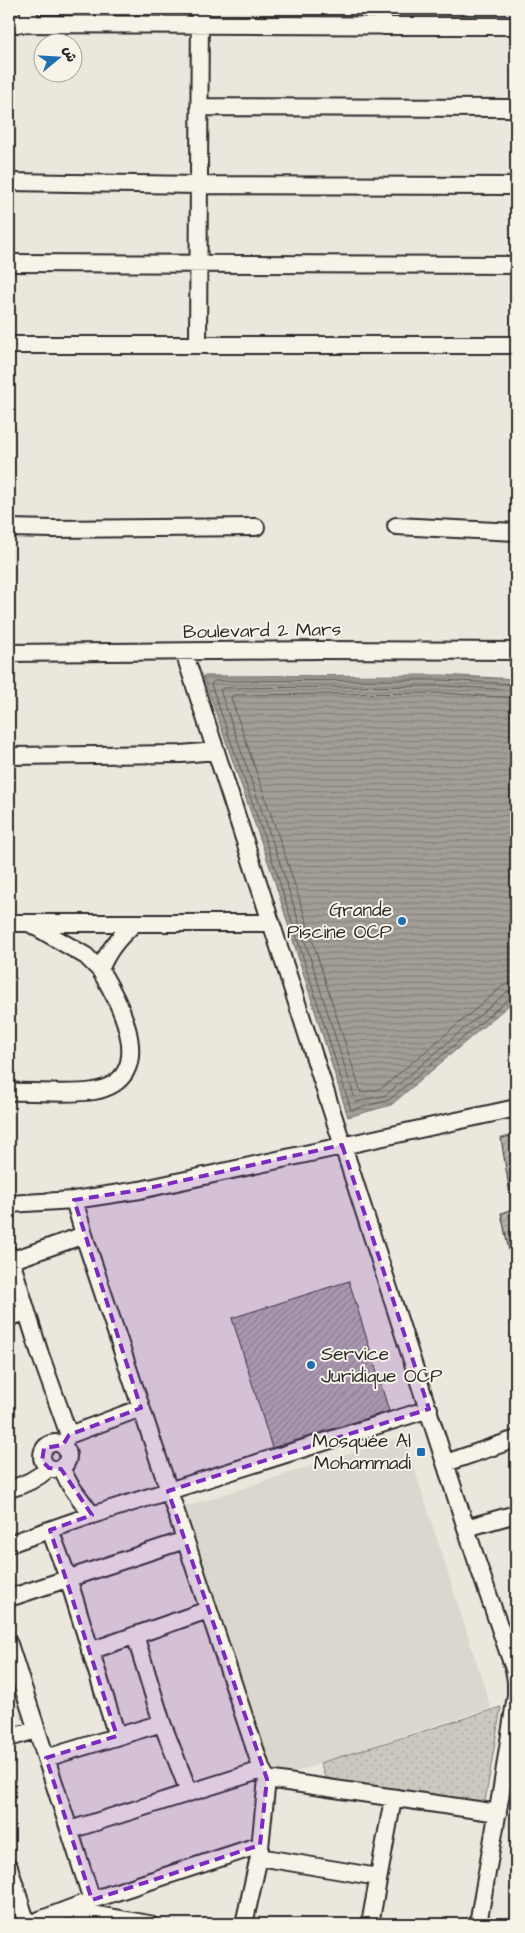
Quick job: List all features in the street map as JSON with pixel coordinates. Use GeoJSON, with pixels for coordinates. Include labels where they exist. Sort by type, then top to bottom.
{"type":"FeatureCollection","features":[{"type":"Feature","properties":{"kind":"street"},"geometry":{"type":"LineString","coordinates":[[383,9],[383,26]]}},
{"type":"Feature","properties":{"kind":"street"},"geometry":{"type":"LineString","coordinates":[[9,24],[29,16],[108,23],[200,17],[383,26],[516,26]]}},
{"type":"Feature","properties":{"kind":"street"},"geometry":{"type":"LineString","coordinates":[[198,344],[200,17]]}},
{"type":"Feature","properties":{"kind":"street"},"geometry":{"type":"LineString","coordinates":[[199,107],[516,108]]}},
{"type":"Feature","properties":{"kind":"street"},"geometry":{"type":"LineString","coordinates":[[9,182],[198,185],[516,186]]}},
{"type":"Feature","properties":{"kind":"street"},"geometry":{"type":"LineString","coordinates":[[9,263],[516,265]]}},
{"type":"Feature","properties":{"kind":"street"},"geometry":{"type":"LineString","coordinates":[[9,344],[516,345]]}},
{"type":"Feature","properties":{"kind":"street"},"geometry":{"type":"LineString","coordinates":[[396,526],[516,532]]}},
{"type":"Feature","properties":{"kind":"street"},"geometry":{"type":"LineString","coordinates":[[9,528],[256,527]]}},
{"type":"Feature","properties":{"kind":"street","name":"Boulevard 2 Mars"},"geometry":{"type":"LineString","coordinates":[[9,653],[319,650],[516,651]]}},
{"type":"Feature","properties":{"kind":"street"},"geometry":{"type":"LineString","coordinates":[[184,652],[466,1528],[514,1669],[516,1695],[509,1788],[498,1813],[478,1924]]}},
{"type":"Feature","properties":{"kind":"street"},"geometry":{"type":"LineString","coordinates":[[9,756],[181,754],[216,751]]}},
{"type":"Feature","properties":{"kind":"street"},"geometry":{"type":"LineString","coordinates":[[100,970],[110,950],[135,923]]}},
{"type":"Feature","properties":{"kind":"street"},"geometry":{"type":"LineString","coordinates":[[9,924],[271,923]]}},
{"type":"Feature","properties":{"kind":"street"},"geometry":{"type":"LineString","coordinates":[[9,1092],[92,1091],[112,1084],[122,1075],[130,1056],[130,1036],[121,1010],[100,970],[86,956],[31,924]]}},
{"type":"Feature","properties":{"kind":"street"},"geometry":{"type":"LineString","coordinates":[[9,1204],[74,1200],[140,1190],[516,1108]]}},
{"type":"Feature","properties":{"kind":"street"},"geometry":{"type":"LineString","coordinates":[[74,1200],[168,1491],[264,1775],[260,1851],[244,1924]]}},
{"type":"Feature","properties":{"kind":"street"},"geometry":{"type":"LineString","coordinates":[[9,1489],[38,1478],[67,1462],[68,1457],[66,1440],[55,1397],[10,1257],[84,1235]]}},
{"type":"Feature","properties":{"kind":"street"},"geometry":{"type":"LineString","coordinates":[[9,1317],[27,1312]]}},
{"type":"Feature","properties":{"kind":"street"},"geometry":{"type":"LineString","coordinates":[[92,1515],[70,1484],[55,1468],[42,1461],[44,1448],[52,1443],[66,1440],[141,1408]]}},
{"type":"Feature","properties":{"kind":"street"},"geometry":{"type":"LineString","coordinates":[[9,1544],[92,1515],[429,1410]]}},
{"type":"Feature","properties":{"kind":"street"},"geometry":{"type":"LineString","coordinates":[[446,1463],[516,1439]]}},
{"type":"Feature","properties":{"kind":"street"},"geometry":{"type":"LineString","coordinates":[[466,1528],[516,1514]]}},
{"type":"Feature","properties":{"kind":"street"},"geometry":{"type":"LineString","coordinates":[[50,1530],[68,1578],[116,1736]]}},
{"type":"Feature","properties":{"kind":"street"},"geometry":{"type":"LineString","coordinates":[[9,1598],[185,1540]]}},
{"type":"Feature","properties":{"kind":"street"},"geometry":{"type":"LineString","coordinates":[[90,1651],[208,1610]]}},
{"type":"Feature","properties":{"kind":"street"},"geometry":{"type":"LineString","coordinates":[[135,1635],[162,1723],[189,1792]]}},
{"type":"Feature","properties":{"kind":"street"},"geometry":{"type":"LineString","coordinates":[[9,1644],[92,1900]]}},
{"type":"Feature","properties":{"kind":"street"},"geometry":{"type":"LineString","coordinates":[[46,1758],[162,1723]]}},
{"type":"Feature","properties":{"kind":"street"},"geometry":{"type":"LineString","coordinates":[[9,1738],[36,1730]]}},
{"type":"Feature","properties":{"kind":"street"},"geometry":{"type":"LineString","coordinates":[[70,1830],[189,1792],[264,1775],[393,1799],[498,1813]]}},
{"type":"Feature","properties":{"kind":"street"},"geometry":{"type":"LineString","coordinates":[[370,1924],[393,1799]]}},
{"type":"Feature","properties":{"kind":"street"},"geometry":{"type":"LineString","coordinates":[[9,1867],[28,1924],[92,1900],[260,1851],[378,1877]]}},
{"type":"Feature","properties":{"kind":"street"},"geometry":{"type":"LineString","coordinates":[[67,1910],[149,1924]]}},
{"type":"Feature","properties":{"kind":"highlighted area"},"geometry":{"type":"Polygon","coordinates":[[[342,1145],[429,1409],[168,1491],[267,1779],[260,1845],[92,1900],[46,1758],[117,1736],[50,1530],[92,1515],[61,1469],[49,1468],[42,1461],[44,1448],[63,1445],[69,1435],[141,1408],[74,1200],[140,1190],[342,1145]]]}},
{"type":"Feature","properties":{"kind":"shaded area"},"geometry":{"type":"Polygon","coordinates":[[[404,1436],[491,1708],[275,1779],[185,1507],[404,1436]]]}},
{"type":"Feature","properties":{"kind":"shaded area"},"geometry":{"type":"Polygon","coordinates":[[[501,1707],[484,1807],[328,1785],[320,1763],[501,1707]]]}},
{"type":"Feature","properties":{"kind":"water","name":"Grande Piscine OCP"},"geometry":{"type":"Polygon","coordinates":[[[441,675],[516,679],[516,999],[391,1105],[348,1117],[272,873],[203,676],[441,675]]]}},
{"type":"Feature","properties":{"kind":"building"},"geometry":{"type":"Polygon","coordinates":[[[516,1135],[516,1193],[510,1194],[501,1138],[516,1135]]]}},
{"type":"Feature","properties":{"kind":"building"},"geometry":{"type":"Polygon","coordinates":[[[516,1208],[516,1261],[511,1261],[501,1213],[516,1208]]]}},
{"type":"Feature","properties":{"kind":"building","name":"Service Juridique OCP"},"geometry":{"type":"Polygon","coordinates":[[[349,1281],[389,1411],[272,1448],[232,1318],[349,1281]]]}},
{"type":"Feature","properties":{"kind":"place","name":"Grande Piscine OCP"},"geometry":{"type":"Point","coordinates":[402,921]}},
{"type":"Feature","properties":{"kind":"place","name":"Service Juridique OCP"},"geometry":{"type":"Point","coordinates":[311,1365]}},
{"type":"Feature","properties":{"kind":"place","name":"Mosquée Al Mohammadi"},"geometry":{"type":"Point","coordinates":[421,1452]}}]}
